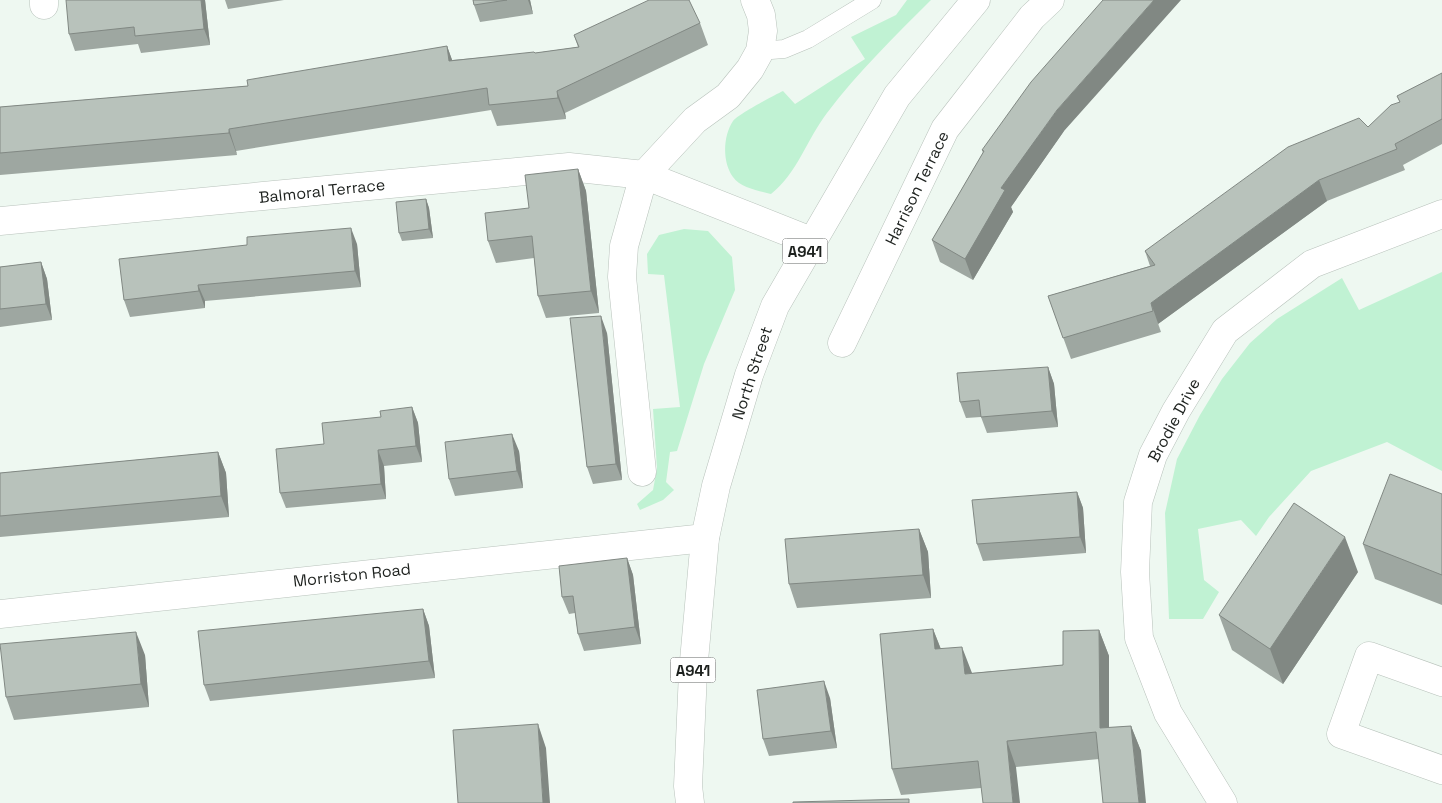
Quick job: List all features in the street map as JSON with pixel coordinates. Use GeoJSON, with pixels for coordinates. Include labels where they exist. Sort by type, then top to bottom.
{"type":"FeatureCollection","features":[{"type":"Feature","properties":{"kind":"street"},"geometry":{"type":"LineString","coordinates":[[642,472],[622,277],[624,246],[644,175],[695,120],[728,96],[750,69],[760,51],[761,15],[755,0]]}},
{"type":"Feature","properties":{"kind":"street","name":"North Street"},"geometry":{"type":"LineString","coordinates":[[690,803],[688,786],[693,672],[705,538],[716,486],[749,375],[775,306],[811,240],[897,96],[976,0]]}},
{"type":"Feature","properties":{"kind":"street","name":"Harrison Terrace"},"geometry":{"type":"LineString","coordinates":[[842,343],[945,129],[1032,17],[1050,0]]}},
{"type":"Feature","properties":{"kind":"street","name":"Balmoral Terrace"},"geometry":{"type":"LineString","coordinates":[[0,221],[569,167],[644,175],[811,240]]}},
{"type":"Feature","properties":{"kind":"street","name":"Brodie Drive"},"geometry":{"type":"LineString","coordinates":[[1223,803],[1168,714],[1139,638],[1135,572],[1138,502],[1153,455],[1176,411],[1225,331],[1312,264],[1442,214]]}},
{"type":"Feature","properties":{"kind":"street","name":"Morriston Road"},"geometry":{"type":"LineString","coordinates":[[0,614],[705,538]]}},
{"type":"Feature","properties":{"kind":"street"},"geometry":{"type":"LineString","coordinates":[[1442,682],[1369,656],[1341,734],[1442,770]]}},
{"type":"Feature","properties":{"kind":"lane"},"geometry":{"type":"LineString","coordinates":[[760,51],[784,49],[808,39],[872,0]]}},
{"type":"Feature","properties":{"kind":"green space"},"geometry":{"type":"Polygon","coordinates":[[[907,0],[931,0],[851,83],[820,123],[795,166],[780,186],[771,194],[750,188],[736,181],[729,171],[725,149],[727,134],[733,121],[748,110],[783,91],[795,104],[865,59],[851,37],[896,15],[907,0]]]}},
{"type":"Feature","properties":{"kind":"green space"},"geometry":{"type":"Polygon","coordinates":[[[684,229],[708,231],[732,257],[735,290],[704,364],[677,451],[670,452],[666,482],[674,490],[663,500],[640,510],[637,504],[653,490],[657,468],[653,409],[680,407],[664,275],[648,274],[647,254],[659,235],[684,229]]]}},
{"type":"Feature","properties":{"kind":"green space"},"geometry":{"type":"Polygon","coordinates":[[[1442,272],[1442,471],[1387,442],[1311,471],[1269,517],[1256,536],[1241,520],[1198,529],[1204,580],[1219,592],[1203,619],[1169,619],[1165,513],[1177,459],[1200,415],[1222,379],[1250,343],[1277,319],[1342,278],[1359,310],[1442,272]]]}},
{"type":"Feature","properties":{"kind":"building"},"geometry":{"type":"Polygon","coordinates":[[[66,0],[201,0],[204,29],[135,36],[134,27],[69,34],[66,0]]]}},
{"type":"Feature","properties":{"kind":"building"},"geometry":{"type":"Polygon","coordinates":[[[473,0],[507,0],[474,5],[473,0]]]}},
{"type":"Feature","properties":{"kind":"building"},"geometry":{"type":"Polygon","coordinates":[[[649,0],[689,0],[700,23],[557,91],[558,98],[489,105],[487,88],[229,129],[229,133],[0,153],[0,107],[248,86],[247,80],[447,46],[449,61],[579,47],[574,35],[649,0]]]}},
{"type":"Feature","properties":{"kind":"building"},"geometry":{"type":"Polygon","coordinates":[[[1103,0],[1154,0],[1057,110],[1001,188],[1005,190],[965,259],[932,240],[984,151],[982,150],[1031,82],[1103,0]]]}},
{"type":"Feature","properties":{"kind":"building"},"geometry":{"type":"Polygon","coordinates":[[[1442,73],[1442,119],[1395,144],[1397,149],[1319,180],[1151,303],[1153,311],[1063,338],[1048,296],[1155,265],[1145,251],[1288,147],[1359,118],[1368,127],[1391,105],[1400,102],[1397,96],[1442,73]]]}},
{"type":"Feature","properties":{"kind":"building"},"geometry":{"type":"Polygon","coordinates":[[[578,169],[591,291],[538,296],[532,236],[488,241],[485,213],[529,208],[525,175],[578,169]]]}},
{"type":"Feature","properties":{"kind":"building"},"geometry":{"type":"Polygon","coordinates":[[[426,199],[429,229],[399,233],[396,202],[426,199]]]}},
{"type":"Feature","properties":{"kind":"building"},"geometry":{"type":"Polygon","coordinates":[[[351,228],[355,271],[198,285],[199,291],[124,300],[119,259],[247,245],[247,237],[351,228]]]}},
{"type":"Feature","properties":{"kind":"building"},"geometry":{"type":"Polygon","coordinates":[[[41,262],[46,304],[0,309],[0,267],[41,262]]]}},
{"type":"Feature","properties":{"kind":"building"},"geometry":{"type":"Polygon","coordinates":[[[601,316],[616,464],[587,467],[570,318],[601,316]]]}},
{"type":"Feature","properties":{"kind":"building"},"geometry":{"type":"Polygon","coordinates":[[[1048,367],[1052,411],[981,417],[979,400],[960,402],[957,373],[1048,367]]]}},
{"type":"Feature","properties":{"kind":"building"},"geometry":{"type":"Polygon","coordinates":[[[412,407],[416,446],[378,450],[381,484],[280,493],[276,449],[324,444],[322,423],[381,417],[380,411],[412,407]]]}},
{"type":"Feature","properties":{"kind":"building"},"geometry":{"type":"Polygon","coordinates":[[[512,434],[517,471],[449,479],[445,442],[512,434]]]}},
{"type":"Feature","properties":{"kind":"building"},"geometry":{"type":"Polygon","coordinates":[[[218,452],[221,496],[0,516],[0,473],[218,452]]]}},
{"type":"Feature","properties":{"kind":"building"},"geometry":{"type":"Polygon","coordinates":[[[1390,474],[1442,494],[1442,575],[1363,544],[1390,474]]]}},
{"type":"Feature","properties":{"kind":"building"},"geometry":{"type":"Polygon","coordinates":[[[1077,492],[1080,537],[977,544],[972,500],[1077,492]]]}},
{"type":"Feature","properties":{"kind":"building"},"geometry":{"type":"Polygon","coordinates":[[[1294,503],[1345,537],[1270,649],[1219,615],[1294,503]]]}},
{"type":"Feature","properties":{"kind":"building"},"geometry":{"type":"Polygon","coordinates":[[[919,529],[923,575],[789,584],[785,539],[919,529]]]}},
{"type":"Feature","properties":{"kind":"building"},"geometry":{"type":"Polygon","coordinates":[[[627,558],[635,627],[578,634],[573,596],[562,597],[559,566],[627,558]]]}},
{"type":"Feature","properties":{"kind":"building"},"geometry":{"type":"Polygon","coordinates":[[[423,609],[429,661],[204,685],[198,631],[423,609]]]}},
{"type":"Feature","properties":{"kind":"building"},"geometry":{"type":"Polygon","coordinates":[[[933,629],[935,649],[962,647],[965,674],[1063,665],[1063,631],[1099,630],[1100,728],[1131,726],[1139,803],[1103,803],[1096,732],[1007,741],[1013,803],[983,803],[978,761],[892,769],[880,634],[933,629]]]}},
{"type":"Feature","properties":{"kind":"building"},"geometry":{"type":"Polygon","coordinates":[[[136,632],[141,684],[6,697],[0,644],[136,632]]]}},
{"type":"Feature","properties":{"kind":"building"},"geometry":{"type":"Polygon","coordinates":[[[824,681],[831,731],[763,739],[757,690],[824,681]]]}},
{"type":"Feature","properties":{"kind":"building"},"geometry":{"type":"Polygon","coordinates":[[[538,724],[543,803],[458,803],[453,730],[538,724]]]}},
{"type":"Feature","properties":{"kind":"building"},"geometry":{"type":"Polygon","coordinates":[[[909,799],[909,803],[793,803],[793,802],[909,799]]]}}]}
